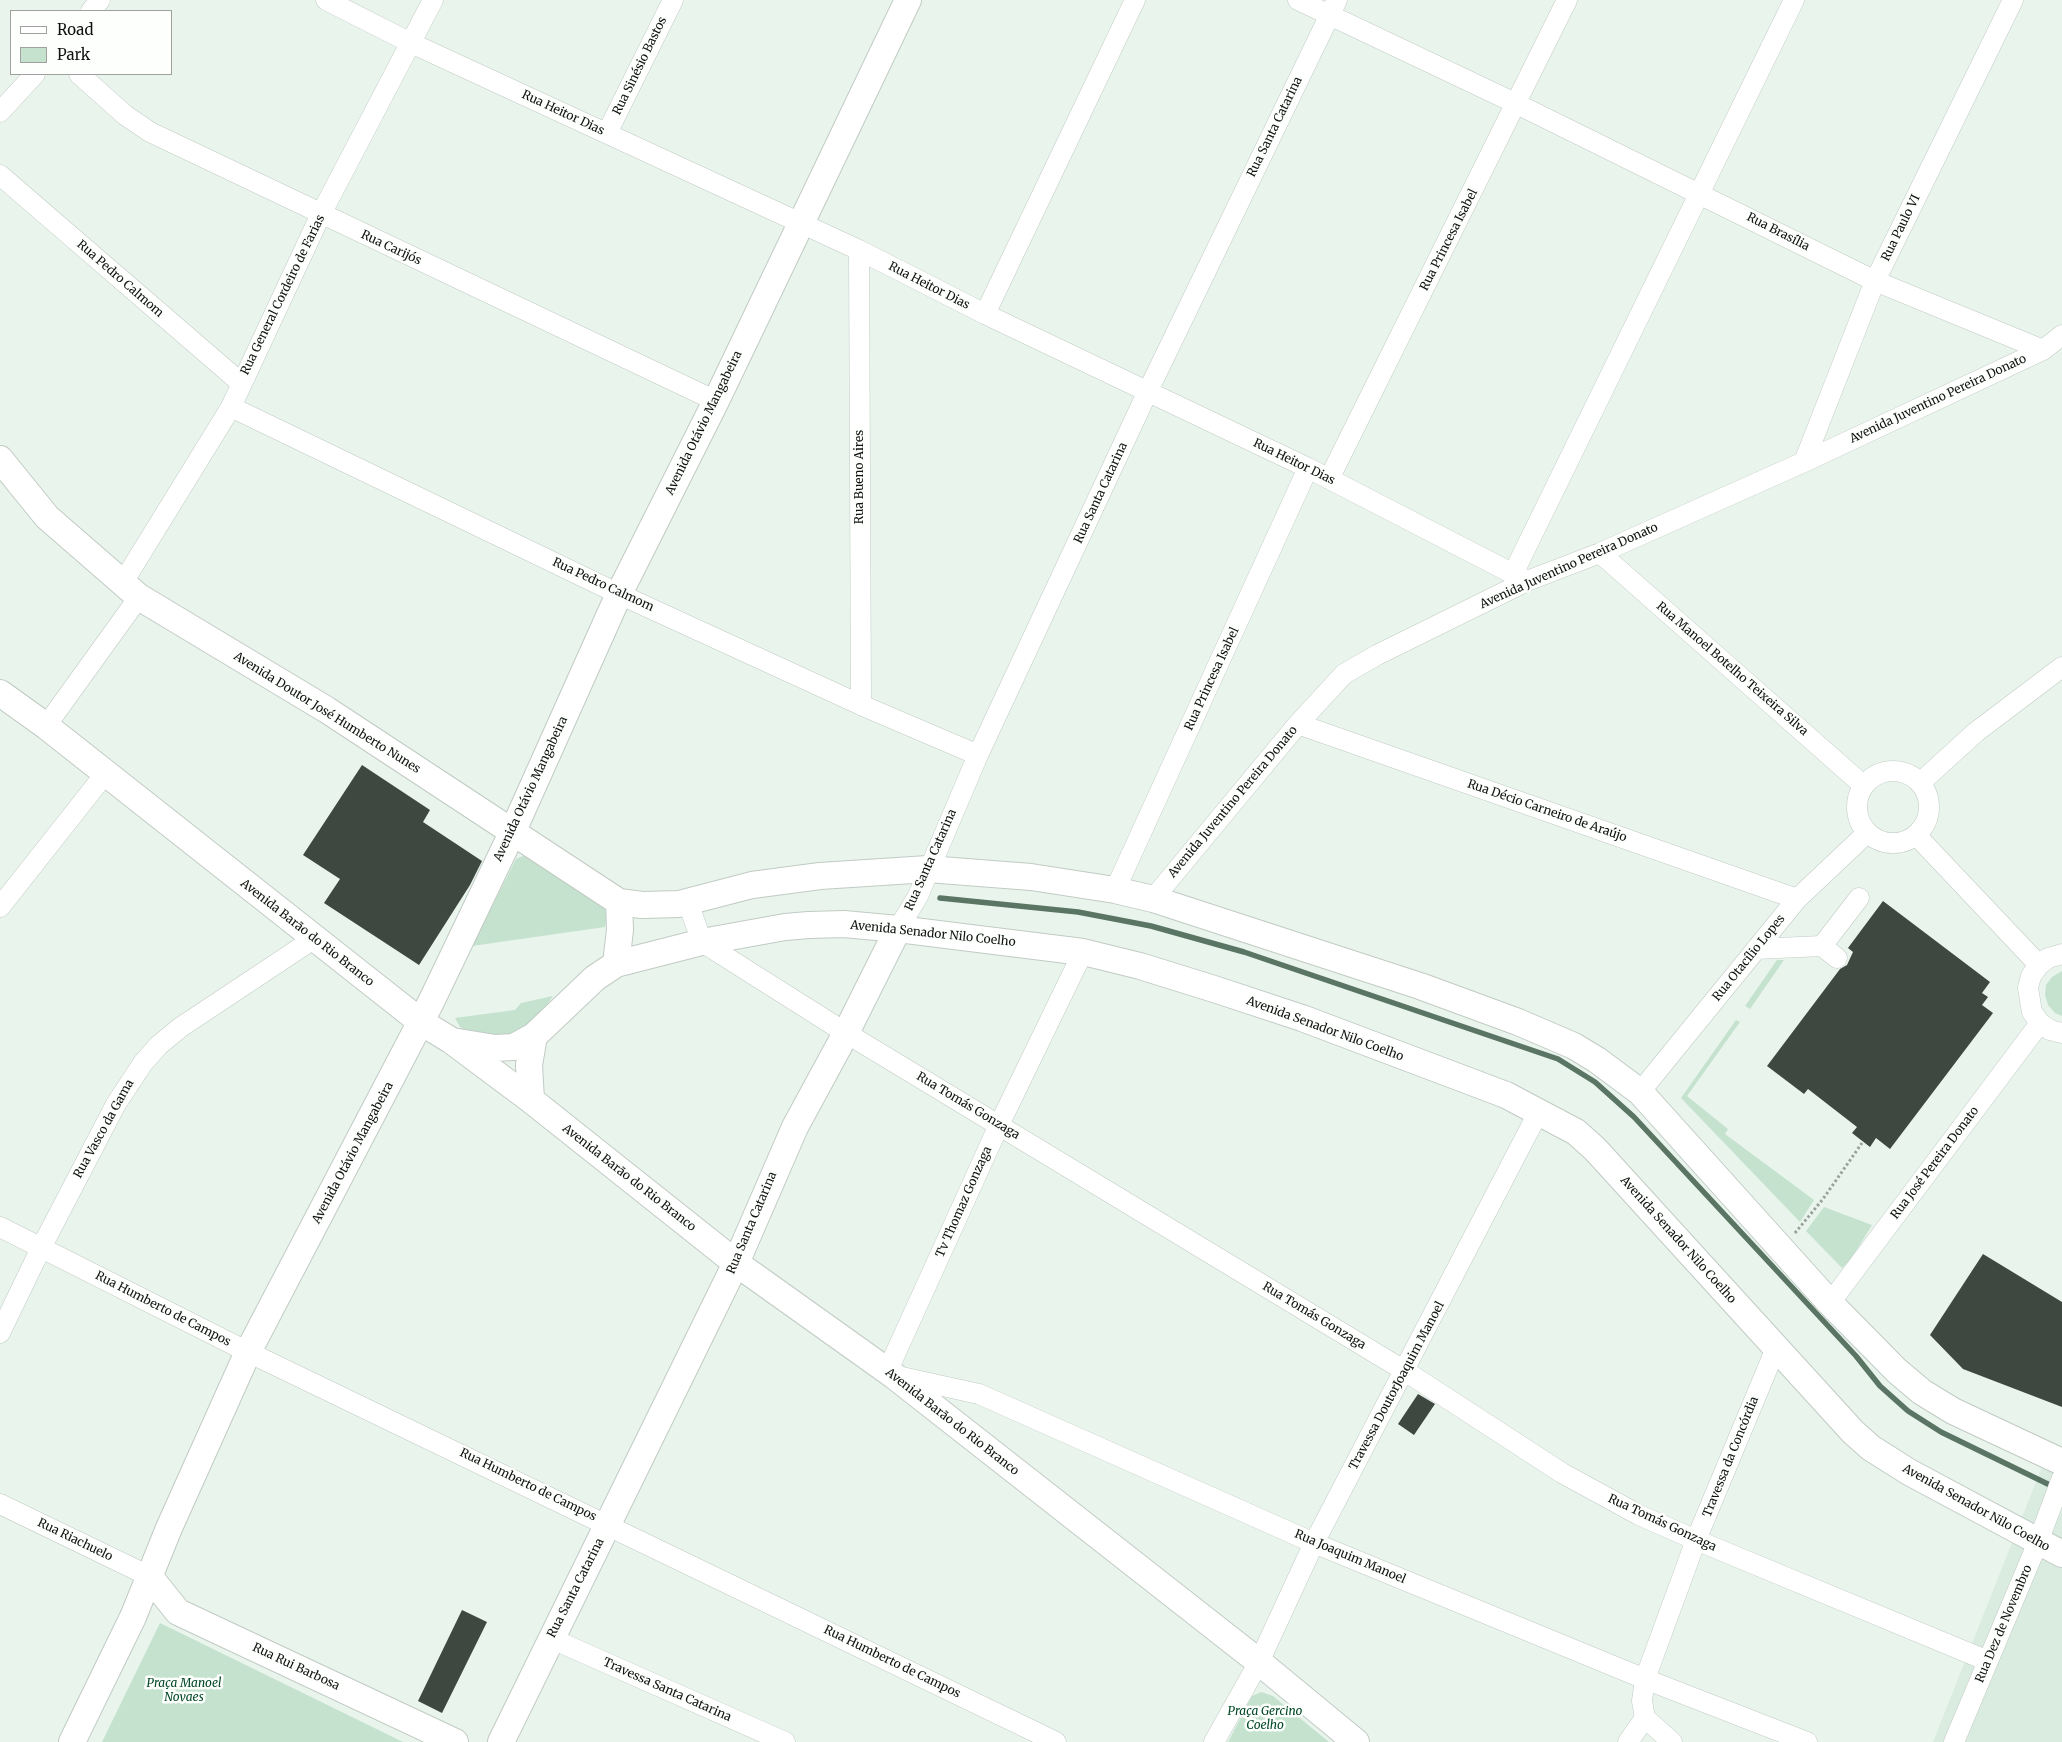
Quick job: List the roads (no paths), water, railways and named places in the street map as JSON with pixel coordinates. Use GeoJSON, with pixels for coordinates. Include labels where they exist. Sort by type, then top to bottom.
{"type":"FeatureCollection","features":[{"type":"Feature","properties":{"kind":"main road","name":"Avenida Otávio Mangabeira"},"geometry":{"type":"LineString","coordinates":[[150,1576],[169,1528],[248,1352],[420,1022],[512,833],[619,594],[716,401],[908,0]]}},
{"type":"Feature","properties":{"kind":"main road","name":"Avenida Doutor José Humberto Nunes"},"geometry":{"type":"LineString","coordinates":[[0,460],[47,517],[131,591],[327,710],[619,902],[655,905],[688,902]]}},
{"type":"Feature","properties":{"kind":"main road","name":"Avenida Barão do Rio Branco"},"geometry":{"type":"LineString","coordinates":[[0,693],[46,726],[420,1022],[452,1040],[531,1100],[736,1263],[890,1374],[1259,1662]]}},
{"type":"Feature","properties":{"kind":"main road"},"geometry":{"type":"LineString","coordinates":[[688,902],[752,885],[820,876],[928,869],[1031,876],[1153,898],[1420,986],[1518,1022],[1574,1046],[1597,1060],[1640,1092],[1830,1303],[1897,1371],[1922,1392],[1953,1411],[2062,1462]]}},
{"type":"Feature","properties":{"kind":"main road"},"geometry":{"type":"LineString","coordinates":[[616,964],[620,930],[619,902]]}},
{"type":"Feature","properties":{"kind":"main road","name":"Avenida Senador Nilo Coelho"},"geometry":{"type":"LineString","coordinates":[[452,1040],[476,1046],[507,1048],[519,1045],[534,1036],[595,978],[616,964],[702,942],[785,927],[844,924],[898,929],[1083,952],[1140,966],[1302,1018],[1506,1095],[1576,1132],[1595,1150],[1853,1432],[1871,1448],[1909,1472],[2042,1532],[2062,1554]]}},
{"type":"Feature","properties":{"kind":"main road","name":"Rua Santa Catarina"},"geometry":{"type":"LineString","coordinates":[[501,1742],[550,1638],[736,1263],[795,1126],[846,1033],[898,929]]}},
{"type":"Feature","properties":{"kind":"main road"},"geometry":{"type":"LineString","coordinates":[[531,1100],[529,1065],[534,1036]]}},
{"type":"Feature","properties":{"kind":"main road"},"geometry":{"type":"LineString","coordinates":[[72,1742],[133,1617],[150,1576]]}},
{"type":"Feature","properties":{"kind":"main road","name":"Rua Rui Barbosa"},"geometry":{"type":"LineString","coordinates":[[150,1576],[178,1612],[455,1742]]}},
{"type":"Feature","properties":{"kind":"main road"},"geometry":{"type":"LineString","coordinates":[[133,1617],[178,1612]]}},
{"type":"Feature","properties":{"kind":"main road"},"geometry":{"type":"LineString","coordinates":[[1259,1662],[1356,1742]]}},
{"type":"Feature","properties":{"kind":"street"},"geometry":{"type":"LineString","coordinates":[[92,10],[100,0]]}},
{"type":"Feature","properties":{"kind":"street","name":"Rua Heitor Dias"},"geometry":{"type":"LineString","coordinates":[[326,0],[412,43],[859,250],[985,314],[1308,468],[1520,578]]}},
{"type":"Feature","properties":{"kind":"street","name":"Rua General Cordeiro de Farias"},"geometry":{"type":"LineString","coordinates":[[46,726],[131,591],[231,407],[321,214],[433,0]]}},
{"type":"Feature","properties":{"kind":"street","name":"Rua Sinésio Bastos"},"geometry":{"type":"LineString","coordinates":[[607,133],[672,0]]}},
{"type":"Feature","properties":{"kind":"street"},"geometry":{"type":"LineString","coordinates":[[985,314],[1134,0]]}},
{"type":"Feature","properties":{"kind":"street","name":"Rua Brasília"},"geometry":{"type":"LineString","coordinates":[[1298,0],[1333,8],[1517,104],[1699,192],[1875,281],[2043,350]]}},
{"type":"Feature","properties":{"kind":"street","name":"Rua Princesa Isabel"},"geometry":{"type":"LineString","coordinates":[[1330,479],[1567,0]]}},
{"type":"Feature","properties":{"kind":"street"},"geometry":{"type":"LineString","coordinates":[[1520,578],[1699,192],[1794,0]]}},
{"type":"Feature","properties":{"kind":"street","name":"Rua Paulo VI"},"geometry":{"type":"LineString","coordinates":[[1804,462],[1875,281],[2013,0]]}},
{"type":"Feature","properties":{"kind":"street","name":"Rua Santa Catarina"},"geometry":{"type":"LineString","coordinates":[[898,929],[918,896],[978,755],[1148,391],[1333,8]]}},
{"type":"Feature","properties":{"kind":"street"},"geometry":{"type":"LineString","coordinates":[[0,112],[34,75]]}},
{"type":"Feature","properties":{"kind":"street","name":"Rua Carijós"},"geometry":{"type":"LineString","coordinates":[[81,75],[125,115],[150,132],[716,401]]}},
{"type":"Feature","properties":{"kind":"street","name":"Rua Pedro Calmom"},"geometry":{"type":"LineString","coordinates":[[0,175],[241,383]]}},
{"type":"Feature","properties":{"kind":"street","name":"Rua Bueno Aires"},"geometry":{"type":"LineString","coordinates":[[859,250],[862,705]]}},
{"type":"Feature","properties":{"kind":"street","name":"Avenida Juventino Pereira Donato"},"geometry":{"type":"LineString","coordinates":[[1153,898],[1298,724],[1344,674],[1520,578],[1600,553],[1804,462],[2043,350],[2062,335]]}},
{"type":"Feature","properties":{"kind":"street","name":"Rua Pedro Calmom"},"geometry":{"type":"LineString","coordinates":[[231,407],[619,594],[862,705],[978,755]]}},
{"type":"Feature","properties":{"kind":"street","name":"Rua Princesa Isabel"},"geometry":{"type":"LineString","coordinates":[[1115,890],[1308,468]]}},
{"type":"Feature","properties":{"kind":"street","name":"Rua Manoel Botelho Teixeira Silva"},"geometry":{"type":"LineString","coordinates":[[1600,553],[1864,786]]}},
{"type":"Feature","properties":{"kind":"street"},"geometry":{"type":"LineString","coordinates":[[1920,783],[1976,732],[2062,668]]}},
{"type":"Feature","properties":{"kind":"street","name":"Rua Décio Carneiro de Araújo"},"geometry":{"type":"LineString","coordinates":[[1298,724],[1797,899]]}},
{"type":"Feature","properties":{"kind":"street"},"geometry":{"type":"LineString","coordinates":[[1885,772],[1897,772],[1910,775],[1920,783],[1927,799],[1928,816],[1916,835],[1896,843],[1886,843],[1867,833],[1860,822],[1857,810],[1858,797],[1864,786],[1873,777],[1885,772]]}},
{"type":"Feature","properties":{"kind":"street"},"geometry":{"type":"LineString","coordinates":[[0,907],[105,774]]}},
{"type":"Feature","properties":{"kind":"street","name":"Rua Otacílio Lopes"},"geometry":{"type":"LineString","coordinates":[[1640,1092],[1797,899],[1867,833]]}},
{"type":"Feature","properties":{"kind":"street"},"geometry":{"type":"LineString","coordinates":[[1916,835],[2039,965]]}},
{"type":"Feature","properties":{"kind":"street"},"geometry":{"type":"LineString","coordinates":[[1756,949],[1829,952],[1859,898]]}},
{"type":"Feature","properties":{"kind":"street"},"geometry":{"type":"LineString","coordinates":[[688,902],[702,942]]}},
{"type":"Feature","properties":{"kind":"street","name":"Rua Vasco da Gama"},"geometry":{"type":"LineString","coordinates":[[0,1333],[41,1248],[116,1104],[143,1063],[159,1045],[181,1027],[314,938]]}},
{"type":"Feature","properties":{"kind":"street","name":"Rua Tomás Gonzaga"},"geometry":{"type":"LineString","coordinates":[[702,942],[846,1033],[1405,1371],[1562,1473],[1639,1514],[1696,1540],[1988,1661]]}},
{"type":"Feature","properties":{"kind":"street","name":"Tv Thomaz Gonzaga"},"geometry":{"type":"LineString","coordinates":[[890,1374],[999,1125],[1083,952]]}},
{"type":"Feature","properties":{"kind":"street"},"geometry":{"type":"LineString","coordinates":[[2062,954],[2048,958],[2039,965],[2031,976],[2028,988],[2032,1012],[2050,1030],[2062,1033]]}},
{"type":"Feature","properties":{"kind":"street","name":"Rua José Pereira Donato"},"geometry":{"type":"LineString","coordinates":[[1830,1303],[2040,1022]]}},
{"type":"Feature","properties":{"kind":"street","name":"Travessa DoutorJoaquim Manoel"},"geometry":{"type":"LineString","coordinates":[[1259,1662],[1314,1543],[1539,1111]]}},
{"type":"Feature","properties":{"kind":"street","name":"Rua Humberto de Campos"},"geometry":{"type":"LineString","coordinates":[[0,1227],[248,1352],[608,1524],[1056,1742]]}},
{"type":"Feature","properties":{"kind":"street","name":"Travessa da Concórdia"},"geometry":{"type":"LineString","coordinates":[[1645,1718],[1642,1701],[1645,1679],[1696,1540],[1776,1348]]}},
{"type":"Feature","properties":{"kind":"street","name":"Rua Joaquim Manoel"},"geometry":{"type":"LineString","coordinates":[[890,1374],[979,1394],[1314,1543],[1645,1679],[1807,1742]]}},
{"type":"Feature","properties":{"kind":"street","name":"Rua Dez de Novembro"},"geometry":{"type":"LineString","coordinates":[[1954,1742],[2042,1532],[2062,1478]]}},
{"type":"Feature","properties":{"kind":"street","name":"Rua Riachuelo"},"geometry":{"type":"LineString","coordinates":[[0,1504],[150,1576]]}},
{"type":"Feature","properties":{"kind":"street","name":"Travessa Santa Catarina"},"geometry":{"type":"LineString","coordinates":[[550,1638],[785,1742]]}},
{"type":"Feature","properties":{"kind":"street"},"geometry":{"type":"LineString","coordinates":[[1214,1742],[1259,1662]]}},
{"type":"Feature","properties":{"kind":"street"},"geometry":{"type":"LineString","coordinates":[[1628,1742],[1645,1718],[1672,1742]]}},
{"type":"Feature","properties":{"kind":"waterway"},"geometry":{"type":"LineString","coordinates":[[940,898],[1078,912],[1151,926],[1244,952],[1558,1059],[1595,1082],[1634,1117],[1856,1356],[1880,1386],[1908,1411],[1941,1432],[2056,1488]]}},
{"type":"Feature","properties":{"kind":"park label","name":"Praça Manoel Novaes"},"geometry":{"type":"Point","coordinates":[184,1691]}},
{"type":"Feature","properties":{"kind":"park label","name":"Praça Gercino Coelho"},"geometry":{"type":"Point","coordinates":[1265,1719]}}]}
